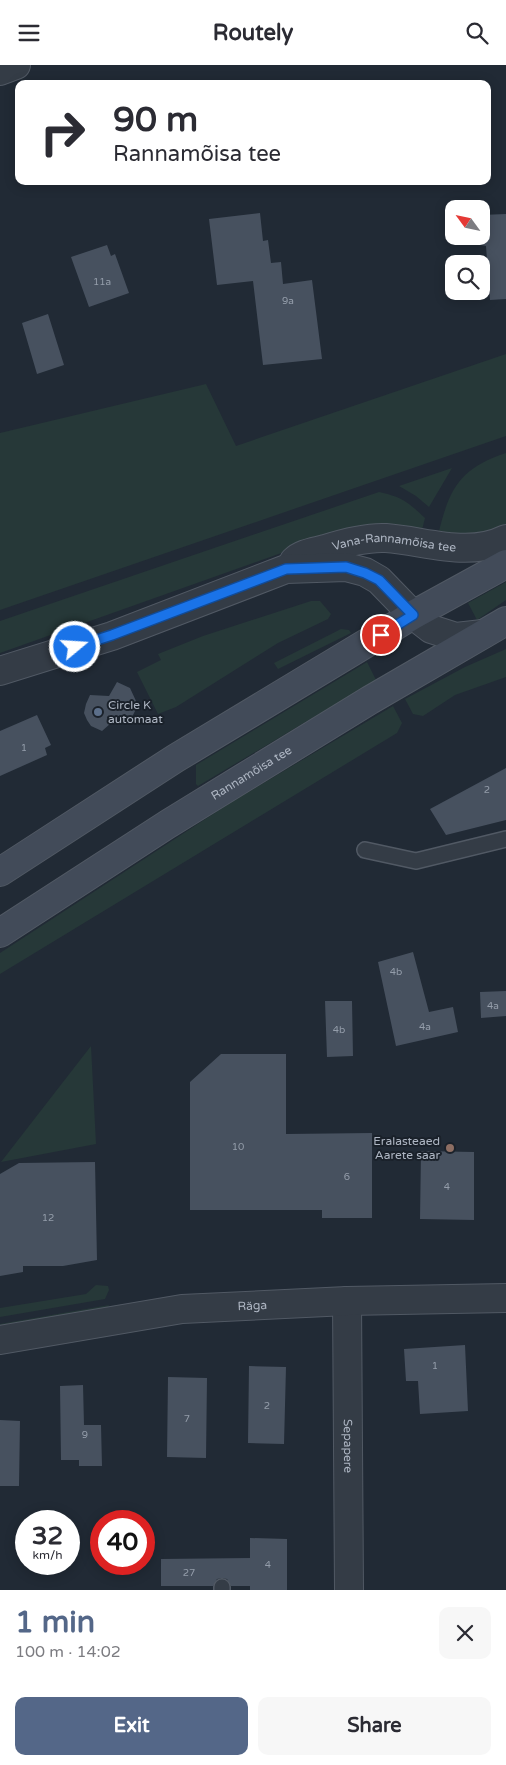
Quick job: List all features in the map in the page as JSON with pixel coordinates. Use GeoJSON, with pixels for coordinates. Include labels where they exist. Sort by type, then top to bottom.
{"type":"FeatureCollection","features":[{"type":"Feature","properties":{"kind":"main road"},"geometry":{"type":"LineString","coordinates":[[0,872],[176,758],[413,615],[506,564]]}},
{"type":"Feature","properties":{"kind":"main road","name":"Rannamõisa tee"},"geometry":{"type":"LineString","coordinates":[[0,933],[168,824],[370,700],[494,627]]}},
{"type":"Feature","properties":{"kind":"street"},"geometry":{"type":"LineString","coordinates":[[0,71],[16,65]]}},
{"type":"Feature","properties":{"kind":"street","name":"Vana-Rannamõisa tee"},"geometry":{"type":"LineString","coordinates":[[286,569],[300,556],[344,543],[366,540],[384,538],[455,548],[474,548],[506,539]]}},
{"type":"Feature","properties":{"kind":"street","name":"Vana-Rannamõisa tee"},"geometry":{"type":"LineString","coordinates":[[0,671],[112,635],[286,569],[346,567],[365,573],[379,580],[413,615],[432,629],[456,637],[494,627]]}},
{"type":"Feature","properties":{"kind":"street","name":"Räga"},"geometry":{"type":"LineString","coordinates":[[0,1340],[182,1309],[347,1301],[506,1298]]}},
{"type":"Feature","properties":{"kind":"street","name":"Sepapere"},"geometry":{"type":"LineString","coordinates":[[347,1301],[349,1590]]}},
{"type":"Feature","properties":{"kind":"lane"},"geometry":{"type":"LineString","coordinates":[[365,850],[416,861],[506,839]]}},
{"type":"Feature","properties":{"kind":"shaded area"},"geometry":{"type":"Polygon","coordinates":[[[506,354],[506,436],[0,610],[0,433],[206,384],[236,446],[506,354]]]}},
{"type":"Feature","properties":{"kind":"shaded area"},"geometry":{"type":"Polygon","coordinates":[[[506,453],[506,527],[489,533],[473,535],[439,531],[448,502],[460,481],[478,465],[506,453]]]}},
{"type":"Feature","properties":{"kind":"shaded area"},"geometry":{"type":"Polygon","coordinates":[[[452,468],[429,507],[416,496],[399,486],[452,468]]]}},
{"type":"Feature","properties":{"kind":"shaded area"},"geometry":{"type":"Polygon","coordinates":[[[379,492],[399,498],[419,512],[425,518],[422,530],[391,524],[358,527],[0,653],[0,621],[379,492]]]}},
{"type":"Feature","properties":{"kind":"shaded area"},"geometry":{"type":"Polygon","coordinates":[[[506,582],[506,600],[477,620],[468,603],[506,582]]]}},
{"type":"Feature","properties":{"kind":"shaded area"},"geometry":{"type":"Polygon","coordinates":[[[311,601],[320,601],[331,614],[328,619],[278,643],[176,707],[158,714],[137,672],[161,660],[158,654],[203,636],[311,601]]]}},
{"type":"Feature","properties":{"kind":"shaded area"},"geometry":{"type":"Polygon","coordinates":[[[341,629],[349,630],[351,633],[278,669],[274,663],[341,629]]]}},
{"type":"Feature","properties":{"kind":"shaded area"},"geometry":{"type":"Polygon","coordinates":[[[506,649],[506,677],[455,695],[423,716],[413,714],[405,699],[465,667],[506,649]]]}},
{"type":"Feature","properties":{"kind":"shaded area"},"geometry":{"type":"Polygon","coordinates":[[[367,662],[376,680],[198,786],[196,784],[196,765],[367,662]]]}},
{"type":"Feature","properties":{"kind":"shaded area"},"geometry":{"type":"Polygon","coordinates":[[[393,706],[402,723],[397,733],[0,974],[0,953],[230,803],[393,706]]]}},
{"type":"Feature","properties":{"kind":"shaded area"},"geometry":{"type":"Polygon","coordinates":[[[91,1046],[96,1144],[1,1162],[91,1046]]]}},
{"type":"Feature","properties":{"kind":"shaded area"},"geometry":{"type":"Polygon","coordinates":[[[96,1285],[108,1286],[109,1290],[105,1299],[0,1317],[0,1308],[86,1294],[96,1285]]]}},
{"type":"Feature","properties":{"kind":"shaded area"},"geometry":{"type":"Polygon","coordinates":[[[109,1305],[105,1312],[0,1330],[0,1324],[109,1305]]]}},
{"type":"Feature","properties":{"kind":"building"},"geometry":{"type":"Polygon","coordinates":[[[260,213],[263,241],[268,240],[271,263],[281,262],[283,284],[312,280],[322,359],[263,365],[253,281],[217,285],[209,219],[260,213]]]}},
{"type":"Feature","properties":{"kind":"building"},"geometry":{"type":"Polygon","coordinates":[[[506,214],[506,299],[490,300],[490,255],[487,255],[486,246],[481,245],[490,245],[490,215],[506,214]]]}},
{"type":"Feature","properties":{"kind":"building"},"geometry":{"type":"Polygon","coordinates":[[[107,245],[111,256],[115,254],[129,293],[89,307],[71,257],[107,245]]]}},
{"type":"Feature","properties":{"kind":"building"},"geometry":{"type":"Polygon","coordinates":[[[48,314],[64,365],[37,374],[22,323],[48,314]]]}},
{"type":"Feature","properties":{"kind":"building"},"geometry":{"type":"Polygon","coordinates":[[[117,682],[130,688],[137,707],[131,719],[119,716],[102,731],[91,726],[87,720],[84,713],[86,704],[90,695],[109,696],[117,682]]]}},
{"type":"Feature","properties":{"kind":"building"},"geometry":{"type":"Polygon","coordinates":[[[37,715],[51,745],[45,748],[47,755],[0,776],[0,731],[37,715]]]}},
{"type":"Feature","properties":{"kind":"building"},"geometry":{"type":"Polygon","coordinates":[[[506,768],[506,820],[446,835],[430,809],[506,768]]]}},
{"type":"Feature","properties":{"kind":"building"},"geometry":{"type":"Polygon","coordinates":[[[413,952],[429,1012],[453,1007],[458,1032],[396,1046],[378,962],[413,952]]]}},
{"type":"Feature","properties":{"kind":"building"},"geometry":{"type":"Polygon","coordinates":[[[506,991],[506,1016],[481,1018],[480,992],[506,991]]]}},
{"type":"Feature","properties":{"kind":"building"},"geometry":{"type":"Polygon","coordinates":[[[325,1001],[352,1001],[353,1056],[327,1057],[325,1001]]]}},
{"type":"Feature","properties":{"kind":"building"},"geometry":{"type":"Polygon","coordinates":[[[221,1054],[286,1054],[286,1134],[372,1133],[372,1218],[322,1218],[322,1210],[190,1210],[190,1082],[221,1054]]]}},
{"type":"Feature","properties":{"kind":"building"},"geometry":{"type":"Polygon","coordinates":[[[421,1151],[474,1152],[474,1220],[420,1219],[421,1151]]]}},
{"type":"Feature","properties":{"kind":"building"},"geometry":{"type":"Polygon","coordinates":[[[95,1162],[97,1260],[63,1266],[23,1266],[23,1272],[0,1276],[0,1174],[19,1163],[95,1162]]]}},
{"type":"Feature","properties":{"kind":"building"},"geometry":{"type":"Polygon","coordinates":[[[465,1345],[468,1411],[420,1414],[418,1381],[406,1381],[404,1349],[465,1345]]]}},
{"type":"Feature","properties":{"kind":"building"},"geometry":{"type":"Polygon","coordinates":[[[249,1366],[286,1367],[284,1444],[248,1443],[249,1366]]]}},
{"type":"Feature","properties":{"kind":"building"},"geometry":{"type":"Polygon","coordinates":[[[168,1377],[207,1378],[206,1458],[167,1457],[168,1377]]]}},
{"type":"Feature","properties":{"kind":"building"},"geometry":{"type":"Polygon","coordinates":[[[83,1385],[84,1425],[101,1425],[102,1466],[79,1466],[79,1460],[61,1460],[60,1386],[83,1385]]]}},
{"type":"Feature","properties":{"kind":"building"},"geometry":{"type":"Polygon","coordinates":[[[0,1420],[20,1421],[19,1486],[0,1486],[0,1420]]]}},
{"type":"Feature","properties":{"kind":"building"},"geometry":{"type":"Polygon","coordinates":[[[250,1538],[287,1539],[287,1590],[250,1590],[250,1586],[231,1586],[227,1579],[222,1578],[217,1579],[213,1586],[161,1586],[161,1559],[250,1558],[250,1538]]]}},
{"type":"Feature","properties":{"kind":"place","name":"Circle K automaat"},"geometry":{"type":"Point","coordinates":[98,712]}},
{"type":"Feature","properties":{"kind":"place","name":"Eralasteaed Aarete saar"},"geometry":{"type":"Point","coordinates":[450,1148]}},
{"type":"Feature","properties":{"kind":"route"},"geometry":{"type":"LineString","coordinates":[[75,647],[112,635],[286,569],[346,567],[379,580],[413,615],[381,635]]}}]}
